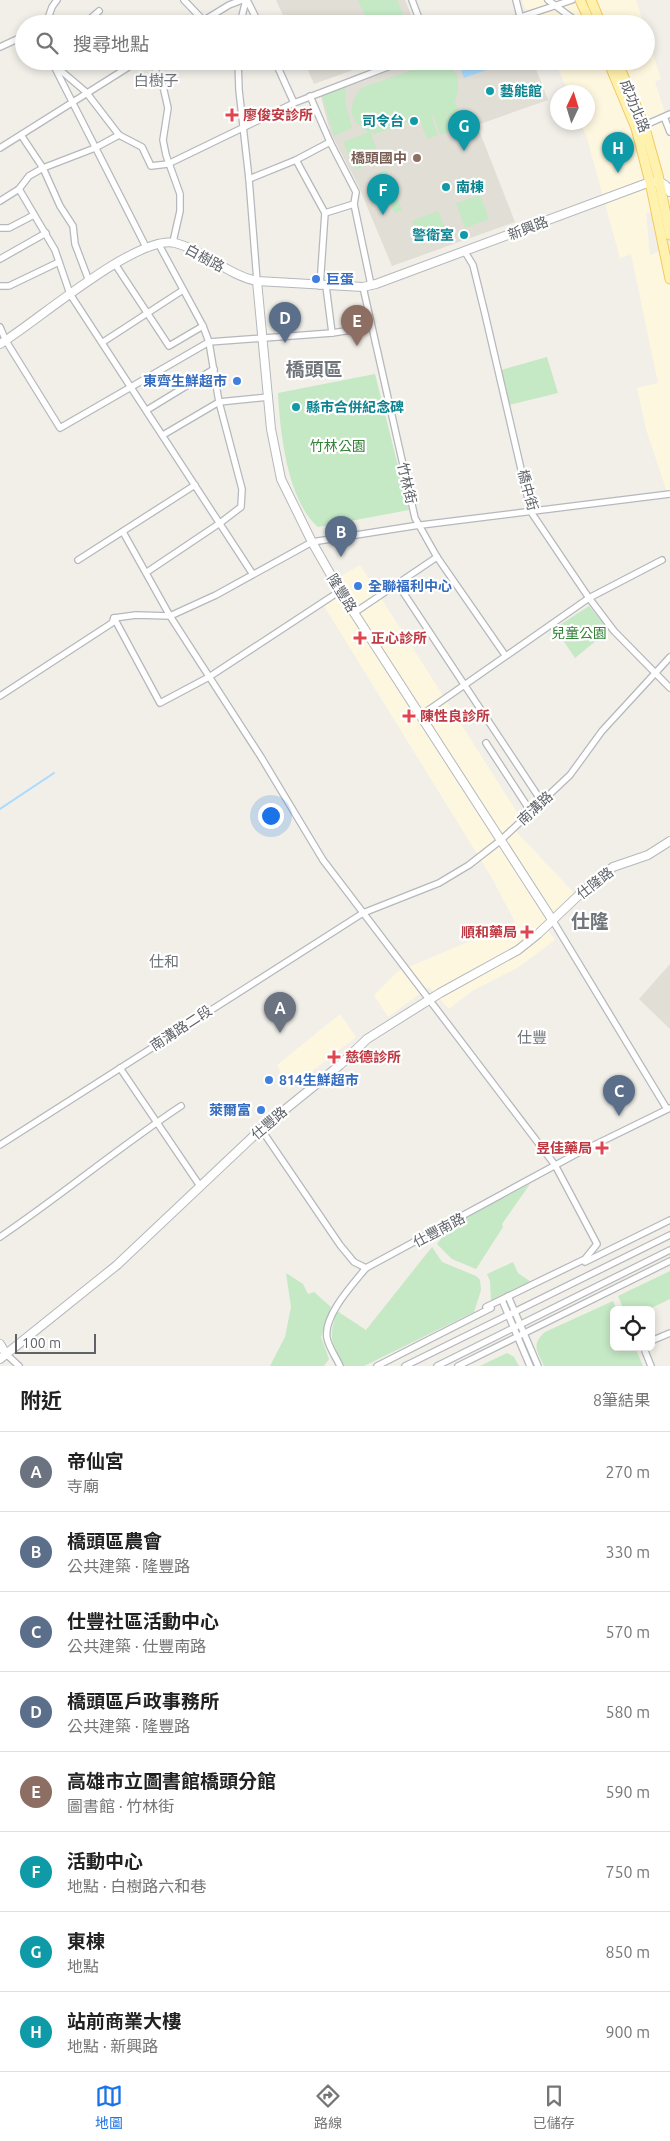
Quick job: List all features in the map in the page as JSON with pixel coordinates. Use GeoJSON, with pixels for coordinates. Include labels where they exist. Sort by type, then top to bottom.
{"type":"FeatureCollection","features":[{"type":"Feature","properties":{"kind":"main road"},"geometry":{"type":"LineString","coordinates":[[580,0],[587,15]]}},
{"type":"Feature","properties":{"kind":"main road"},"geometry":{"type":"LineString","coordinates":[[591,0],[597,15]]}},
{"type":"Feature","properties":{"kind":"main road","name":"成功北路"},"geometry":{"type":"LineString","coordinates":[[612,70],[640,127]]}},
{"type":"Feature","properties":{"kind":"main road","name":"成功北路"},"geometry":{"type":"LineString","coordinates":[[620,70],[640,127],[655,182]]}},
{"type":"Feature","properties":{"kind":"main road"},"geometry":{"type":"LineString","coordinates":[[655,182],[670,236]]}},
{"type":"Feature","properties":{"kind":"main road"},"geometry":{"type":"LineString","coordinates":[[655,182],[670,279]]}},
{"type":"Feature","properties":{"kind":"street"},"geometry":{"type":"LineString","coordinates":[[49,15],[57,0]]}},
{"type":"Feature","properties":{"kind":"street"},"geometry":{"type":"LineString","coordinates":[[184,0],[196,15]]}},
{"type":"Feature","properties":{"kind":"street"},"geometry":{"type":"LineString","coordinates":[[213,15],[242,0]]}},
{"type":"Feature","properties":{"kind":"street"},"geometry":{"type":"LineString","coordinates":[[243,15],[247,0]]}},
{"type":"Feature","properties":{"kind":"street"},"geometry":{"type":"LineString","coordinates":[[247,0],[254,15]]}},
{"type":"Feature","properties":{"kind":"street"},"geometry":{"type":"LineString","coordinates":[[412,0],[418,15]]}},
{"type":"Feature","properties":{"kind":"street"},"geometry":{"type":"LineString","coordinates":[[516,0],[520,15]]}},
{"type":"Feature","properties":{"kind":"street"},"geometry":{"type":"LineString","coordinates":[[548,0],[568,15]]}},
{"type":"Feature","properties":{"kind":"street"},"geometry":{"type":"LineString","coordinates":[[523,15],[572,0]]}},
{"type":"Feature","properties":{"kind":"street"},"geometry":{"type":"LineString","coordinates":[[94,15],[99,10]]}},
{"type":"Feature","properties":{"kind":"street"},"geometry":{"type":"LineString","coordinates":[[0,46],[15,40]]}},
{"type":"Feature","properties":{"kind":"street"},"geometry":{"type":"LineString","coordinates":[[57,70],[71,101],[146,247]]}},
{"type":"Feature","properties":{"kind":"street"},"geometry":{"type":"LineString","coordinates":[[63,70],[86,92],[118,135],[142,147],[151,166],[168,164],[294,103],[378,70]]}},
{"type":"Feature","properties":{"kind":"street"},"geometry":{"type":"LineString","coordinates":[[0,148],[71,101],[123,70]]}},
{"type":"Feature","properties":{"kind":"street"},"geometry":{"type":"LineString","coordinates":[[155,70],[162,82],[168,108],[163,140],[168,164],[180,194],[180,211],[173,242]]}},
{"type":"Feature","properties":{"kind":"street"},"geometry":{"type":"LineString","coordinates":[[238,70],[238,90],[249,179],[257,281]]}},
{"type":"Feature","properties":{"kind":"street"},"geometry":{"type":"LineString","coordinates":[[280,70],[294,103]]}},
{"type":"Feature","properties":{"kind":"street","name":"竹林街"},"geometry":{"type":"LineString","coordinates":[[310,96],[330,142],[356,192],[354,204],[367,286],[371,327],[419,526],[437,557],[505,655]]}},
{"type":"Feature","properties":{"kind":"street"},"geometry":{"type":"LineString","coordinates":[[640,127],[667,115],[670,132]]}},
{"type":"Feature","properties":{"kind":"street"},"geometry":{"type":"LineString","coordinates":[[21,135],[43,168],[60,206],[73,226],[75,244],[89,281]]}},
{"type":"Feature","properties":{"kind":"street"},"geometry":{"type":"LineString","coordinates":[[0,201],[19,189],[29,176],[43,168],[95,148],[118,135]]}},
{"type":"Feature","properties":{"kind":"street"},"geometry":{"type":"LineString","coordinates":[[249,179],[296,160],[330,142]]}},
{"type":"Feature","properties":{"kind":"street"},"geometry":{"type":"LineString","coordinates":[[296,160],[325,213],[323,286],[332,333]]}},
{"type":"Feature","properties":{"kind":"street"},"geometry":{"type":"LineString","coordinates":[[655,182],[668,187],[670,192]]}},
{"type":"Feature","properties":{"kind":"street","name":"新興路"},"geometry":{"type":"LineString","coordinates":[[405,274],[655,182]]}},
{"type":"Feature","properties":{"kind":"street"},"geometry":{"type":"LineString","coordinates":[[19,189],[46,233],[60,262],[70,294],[252,573]]}},
{"type":"Feature","properties":{"kind":"street"},"geometry":{"type":"LineString","coordinates":[[325,213],[354,204]]}},
{"type":"Feature","properties":{"kind":"street"},"geometry":{"type":"LineString","coordinates":[[0,228],[9,228],[34,215]]}},
{"type":"Feature","properties":{"kind":"street"},"geometry":{"type":"LineString","coordinates":[[0,259],[46,233]]}},
{"type":"Feature","properties":{"kind":"street","name":"白樹路"},"geometry":{"type":"LineString","coordinates":[[3,342],[115,264],[146,247],[158,243],[173,242],[185,246],[242,278],[257,281],[323,286],[367,286],[405,274]]}},
{"type":"Feature","properties":{"kind":"street"},"geometry":{"type":"LineString","coordinates":[[147,572],[220,524],[241,507],[242,500],[242,489],[219,402],[209,342],[203,326],[158,243]]}},
{"type":"Feature","properties":{"kind":"street","name":"橋中街"},"geometry":{"type":"LineString","coordinates":[[465,252],[472,265],[485,314],[532,512],[589,598],[624,643],[670,688]]}},
{"type":"Feature","properties":{"kind":"street"},"geometry":{"type":"LineString","coordinates":[[0,286],[9,286],[60,262]]}},
{"type":"Feature","properties":{"kind":"street"},"geometry":{"type":"LineString","coordinates":[[115,264],[169,346],[203,326]]}},
{"type":"Feature","properties":{"kind":"street","name":"隆豐路"},"geometry":{"type":"LineString","coordinates":[[257,281],[271,430],[281,479],[312,542],[340,591],[552,921]]}},
{"type":"Feature","properties":{"kind":"street"},"geometry":{"type":"LineString","coordinates":[[103,342],[183,290]]}},
{"type":"Feature","properties":{"kind":"street"},"geometry":{"type":"LineString","coordinates":[[0,328],[3,342],[60,428],[209,342],[332,333],[371,327]]}},
{"type":"Feature","properties":{"kind":"street"},"geometry":{"type":"LineString","coordinates":[[147,410],[214,369]]}},
{"type":"Feature","properties":{"kind":"street"},"geometry":{"type":"LineString","coordinates":[[163,435],[219,402],[269,397]]}},
{"type":"Feature","properties":{"kind":"street"},"geometry":{"type":"LineString","coordinates":[[78,560],[195,485]]}},
{"type":"Feature","properties":{"kind":"street"},"geometry":{"type":"LineString","coordinates":[[114,618],[136,615],[170,616],[216,595],[252,573],[312,542],[419,526],[670,494]]}},
{"type":"Feature","properties":{"kind":"street"},"geometry":{"type":"LineString","coordinates":[[123,532],[170,616],[261,758],[323,860],[555,1165],[586,1221],[597,1244],[585,1259],[509,1298]]}},
{"type":"Feature","properties":{"kind":"street"},"geometry":{"type":"LineString","coordinates":[[354,613],[437,557]]}},
{"type":"Feature","properties":{"kind":"street"},"geometry":{"type":"LineString","coordinates":[[420,716],[589,598],[662,560]]}},
{"type":"Feature","properties":{"kind":"street"},"geometry":{"type":"LineString","coordinates":[[397,583],[542,802]]}},
{"type":"Feature","properties":{"kind":"street"},"geometry":{"type":"LineString","coordinates":[[114,618],[160,703],[209,677],[340,591]]}},
{"type":"Feature","properties":{"kind":"street"},"geometry":{"type":"LineString","coordinates":[[0,696],[112,623],[114,618]]}},
{"type":"Feature","properties":{"kind":"street","name":"南溝路"},"geometry":{"type":"LineString","coordinates":[[363,913],[439,883],[469,865],[501,840],[570,775],[602,731],[670,657]]}},
{"type":"Feature","properties":{"kind":"street"},"geometry":{"type":"LineString","coordinates":[[486,743],[531,812]]}},
{"type":"Feature","properties":{"kind":"street","name":"仕隆路"},"geometry":{"type":"LineString","coordinates":[[552,921],[581,893],[613,867],[648,855],[670,841]]}},
{"type":"Feature","properties":{"kind":"street","name":"南溝路二段"},"geometry":{"type":"LineString","coordinates":[[0,1145],[363,913]]}},
{"type":"Feature","properties":{"kind":"street"},"geometry":{"type":"LineString","coordinates":[[552,921],[669,1108]]}},
{"type":"Feature","properties":{"kind":"street","name":"仕豐路"},"geometry":{"type":"LineString","coordinates":[[3,1356],[117,1265],[261,1129],[340,1065],[368,1039],[430,999],[518,950],[552,921]]}},
{"type":"Feature","properties":{"kind":"street"},"geometry":{"type":"LineString","coordinates":[[120,1068],[200,1186]]}},
{"type":"Feature","properties":{"kind":"street"},"geometry":{"type":"LineString","coordinates":[[0,1236],[44,1207],[156,1122],[182,1106]]}},
{"type":"Feature","properties":{"kind":"street","name":"仕豐南路"},"geometry":{"type":"LineString","coordinates":[[366,1268],[555,1165],[669,1108]]}},
{"type":"Feature","properties":{"kind":"street"},"geometry":{"type":"LineString","coordinates":[[261,1129],[340,1245],[354,1262],[366,1268],[339,1303],[329,1323],[327,1337],[340,1366]]}},
{"type":"Feature","properties":{"kind":"street"},"geometry":{"type":"LineString","coordinates":[[486,1307],[509,1298],[670,1220]]}},
{"type":"Feature","properties":{"kind":"street"},"geometry":{"type":"LineString","coordinates":[[405,1366],[670,1235]]}},
{"type":"Feature","properties":{"kind":"street"},"geometry":{"type":"LineString","coordinates":[[437,1366],[670,1250]]}},
{"type":"Feature","properties":{"kind":"street"},"geometry":{"type":"LineString","coordinates":[[458,1366],[670,1262]]}},
{"type":"Feature","properties":{"kind":"street"},"geometry":{"type":"LineString","coordinates":[[509,1298],[538,1366]]}},
{"type":"Feature","properties":{"kind":"street"},"geometry":{"type":"LineString","coordinates":[[502,1301],[530,1366]]}},
{"type":"Feature","properties":{"kind":"street"},"geometry":{"type":"LineString","coordinates":[[376,1366],[502,1301]]}},
{"type":"Feature","properties":{"kind":"street"},"geometry":{"type":"LineString","coordinates":[[655,1339],[670,1333]]}},
{"type":"Feature","properties":{"kind":"street"},"geometry":{"type":"LineString","coordinates":[[0,1344],[3,1356],[19,1366]]}},
{"type":"Feature","properties":{"kind":"street"},"geometry":{"type":"LineString","coordinates":[[645,1351],[651,1366]]}},
{"type":"Feature","properties":{"kind":"shaded area"},"geometry":{"type":"Polygon","coordinates":[[[276,0],[405,0],[411,15],[283,15],[276,0]]]}},
{"type":"Feature","properties":{"kind":"shaded area"},"geometry":{"type":"Polygon","coordinates":[[[522,0],[636,0],[641,15],[527,15],[522,0]]]}},
{"type":"Feature","properties":{"kind":"shaded area"},"geometry":{"type":"Polygon","coordinates":[[[655,60],[661,79],[655,82],[670,128],[670,210],[646,213],[650,255],[670,247],[670,501],[646,429],[637,388],[658,383],[631,254],[620,258],[583,130],[595,130],[595,85],[565,85],[559,70],[655,70],[655,60]]]}},
{"type":"Feature","properties":{"kind":"shaded area"},"geometry":{"type":"Polygon","coordinates":[[[308,70],[353,70],[314,84],[308,70]]]}},
{"type":"Feature","properties":{"kind":"shaded area","name":"橋頭國中"},"geometry":{"type":"Polygon","coordinates":[[[389,70],[536,70],[548,100],[477,125],[515,222],[392,266],[358,185],[330,132],[320,93],[389,70]]]}},
{"type":"Feature","properties":{"kind":"shaded area"},"geometry":{"type":"Polygon","coordinates":[[[360,565],[520,817],[512,827],[575,894],[544,924],[555,940],[517,968],[472,991],[449,1009],[429,987],[388,1017],[374,995],[397,972],[515,922],[492,878],[324,606],[346,591],[337,578],[360,565]]]}},
{"type":"Feature","properties":{"kind":"shaded area"},"geometry":{"type":"Polygon","coordinates":[[[670,964],[670,1029],[639,999],[670,964]]]}},
{"type":"Feature","properties":{"kind":"shaded area"},"geometry":{"type":"Polygon","coordinates":[[[340,1014],[356,1037],[288,1090],[277,1065],[340,1014]]]}},
{"type":"Feature","properties":{"kind":"green space"},"geometry":{"type":"Polygon","coordinates":[[[358,0],[397,0],[403,15],[365,15],[358,0]]]}},
{"type":"Feature","properties":{"kind":"green space"},"geometry":{"type":"Polygon","coordinates":[[[411,70],[452,70],[458,76],[455,103],[465,124],[453,129],[445,111],[451,131],[441,135],[433,115],[431,115],[438,135],[427,139],[419,118],[375,134],[370,132],[381,160],[355,170],[343,142],[369,132],[357,123],[352,112],[354,100],[362,88],[411,70]]]}},
{"type":"Feature","properties":{"kind":"green space"},"geometry":{"type":"Polygon","coordinates":[[[343,86],[346,88],[345,101],[352,128],[334,136],[322,95],[343,86]]]}},
{"type":"Feature","properties":{"kind":"green space"},"geometry":{"type":"Polygon","coordinates":[[[386,170],[402,210],[394,213],[378,173],[386,170]]]}},
{"type":"Feature","properties":{"kind":"green space"},"geometry":{"type":"Polygon","coordinates":[[[480,195],[489,219],[465,228],[456,203],[480,195]]]}},
{"type":"Feature","properties":{"kind":"green space"},"geometry":{"type":"Polygon","coordinates":[[[438,211],[448,235],[422,245],[412,221],[438,211]]]}},
{"type":"Feature","properties":{"kind":"green space"},"geometry":{"type":"Polygon","coordinates":[[[547,357],[558,393],[509,405],[501,370],[547,357]]]}},
{"type":"Feature","properties":{"kind":"green space","name":"竹林公園"},"geometry":{"type":"Polygon","coordinates":[[[375,374],[409,510],[318,527],[307,515],[292,483],[283,445],[278,393],[375,374]]]}},
{"type":"Feature","properties":{"kind":"green space","name":"兒童公園"},"geometry":{"type":"Polygon","coordinates":[[[589,606],[609,630],[575,658],[555,628],[589,606]]]}},
{"type":"Feature","properties":{"kind":"green space"},"geometry":{"type":"Polygon","coordinates":[[[530,1184],[502,1224],[503,1227],[476,1269],[452,1259],[437,1244],[451,1225],[530,1184]]]}},
{"type":"Feature","properties":{"kind":"green space"},"geometry":{"type":"Polygon","coordinates":[[[432,1247],[442,1262],[476,1276],[480,1280],[481,1290],[474,1312],[364,1366],[344,1366],[332,1340],[332,1328],[337,1311],[366,1330],[432,1247]]]}},
{"type":"Feature","properties":{"kind":"green space"},"geometry":{"type":"Polygon","coordinates":[[[513,1262],[518,1273],[531,1282],[491,1301],[490,1281],[487,1274],[513,1262]]]}},
{"type":"Feature","properties":{"kind":"green space"},"geometry":{"type":"Polygon","coordinates":[[[670,1271],[670,1299],[655,1306],[622,1306],[618,1296],[670,1271]]]}},
{"type":"Feature","properties":{"kind":"green space"},"geometry":{"type":"Polygon","coordinates":[[[286,1273],[303,1284],[308,1294],[314,1292],[331,1307],[321,1337],[329,1359],[324,1366],[270,1366],[285,1337],[291,1307],[286,1273]]]}},
{"type":"Feature","properties":{"kind":"green space"},"geometry":{"type":"Polygon","coordinates":[[[613,1301],[615,1306],[610,1306],[610,1351],[637,1351],[643,1366],[544,1366],[537,1344],[545,1332],[613,1301]]]}},
{"type":"Feature","properties":{"kind":"green space"},"geometry":{"type":"Polygon","coordinates":[[[507,1353],[514,1357],[519,1366],[480,1366],[507,1353]]]}},
{"type":"Feature","properties":{"kind":"water"},"geometry":{"type":"Polygon","coordinates":[[[461,70],[486,70],[464,78],[461,70]]]}},
{"type":"Feature","properties":{"kind":"waterway"},"geometry":{"type":"LineString","coordinates":[[0,809],[54,773]]}},
{"type":"Feature","properties":{"kind":"place","name":"藝能館"},"geometry":{"type":"Point","coordinates":[490,91]}},
{"type":"Feature","properties":{"kind":"place","name":"廖俊安診所"},"geometry":{"type":"Point","coordinates":[232,115]}},
{"type":"Feature","properties":{"kind":"place","name":"司令台"},"geometry":{"type":"Point","coordinates":[414,121]}},
{"type":"Feature","properties":{"kind":"place","name":"東棟"},"geometry":{"type":"Point","coordinates":[464,151]}},
{"type":"Feature","properties":{"kind":"place","name":"橋頭國中"},"geometry":{"type":"Point","coordinates":[417,158]}},
{"type":"Feature","properties":{"kind":"place","name":"站前商業大樓"},"geometry":{"type":"Point","coordinates":[618,173]}},
{"type":"Feature","properties":{"kind":"place","name":"南棟"},"geometry":{"type":"Point","coordinates":[446,187]}},
{"type":"Feature","properties":{"kind":"place","name":"活動中心"},"geometry":{"type":"Point","coordinates":[383,215]}},
{"type":"Feature","properties":{"kind":"place","name":"警衛室"},"geometry":{"type":"Point","coordinates":[464,235]}},
{"type":"Feature","properties":{"kind":"place","name":"巨蛋"},"geometry":{"type":"Point","coordinates":[316,279]}},
{"type":"Feature","properties":{"kind":"place","name":"橋頭區戶政事務所"},"geometry":{"type":"Point","coordinates":[285,343]}},
{"type":"Feature","properties":{"kind":"place","name":"高雄市立圖書館橋頭分館"},"geometry":{"type":"Point","coordinates":[357,346]}},
{"type":"Feature","properties":{"kind":"place","name":"東齊生鮮超市"},"geometry":{"type":"Point","coordinates":[237,381]}},
{"type":"Feature","properties":{"kind":"place","name":"縣市合併紀念碑"},"geometry":{"type":"Point","coordinates":[296,407]}},
{"type":"Feature","properties":{"kind":"place","name":"橋頭區農會"},"geometry":{"type":"Point","coordinates":[341,557]}},
{"type":"Feature","properties":{"kind":"place","name":"全聯福利中心"},"geometry":{"type":"Point","coordinates":[358,586]}},
{"type":"Feature","properties":{"kind":"place","name":"正心診所"},"geometry":{"type":"Point","coordinates":[360,638]}},
{"type":"Feature","properties":{"kind":"place","name":"陳性良診所"},"geometry":{"type":"Point","coordinates":[409,716]}},
{"type":"Feature","properties":{"kind":"place","name":"順和藥局"},"geometry":{"type":"Point","coordinates":[527,932]}},
{"type":"Feature","properties":{"kind":"place","name":"帝仙宮"},"geometry":{"type":"Point","coordinates":[280,1033]}},
{"type":"Feature","properties":{"kind":"place","name":"慈德診所"},"geometry":{"type":"Point","coordinates":[334,1057]}},
{"type":"Feature","properties":{"kind":"place","name":"814生鮮超市"},"geometry":{"type":"Point","coordinates":[269,1080]}},
{"type":"Feature","properties":{"kind":"place","name":"萊爾富"},"geometry":{"type":"Point","coordinates":[261,1110]}},
{"type":"Feature","properties":{"kind":"place","name":"仕豐社區活動中心"},"geometry":{"type":"Point","coordinates":[619,1116]}},
{"type":"Feature","properties":{"kind":"place","name":"昱佳藥局"},"geometry":{"type":"Point","coordinates":[602,1148]}},
{"type":"Feature","properties":{"kind":"district","name":"白樹子"},"geometry":{"type":"Point","coordinates":[156,81]}},
{"type":"Feature","properties":{"kind":"district","name":"橋頭區"},"geometry":{"type":"Point","coordinates":[314,369]}},
{"type":"Feature","properties":{"kind":"district","name":"仕隆"},"geometry":{"type":"Point","coordinates":[590,921]}},
{"type":"Feature","properties":{"kind":"district","name":"仕和"},"geometry":{"type":"Point","coordinates":[164,962]}},
{"type":"Feature","properties":{"kind":"district","name":"仕豐"},"geometry":{"type":"Point","coordinates":[532,1038]}}]}
